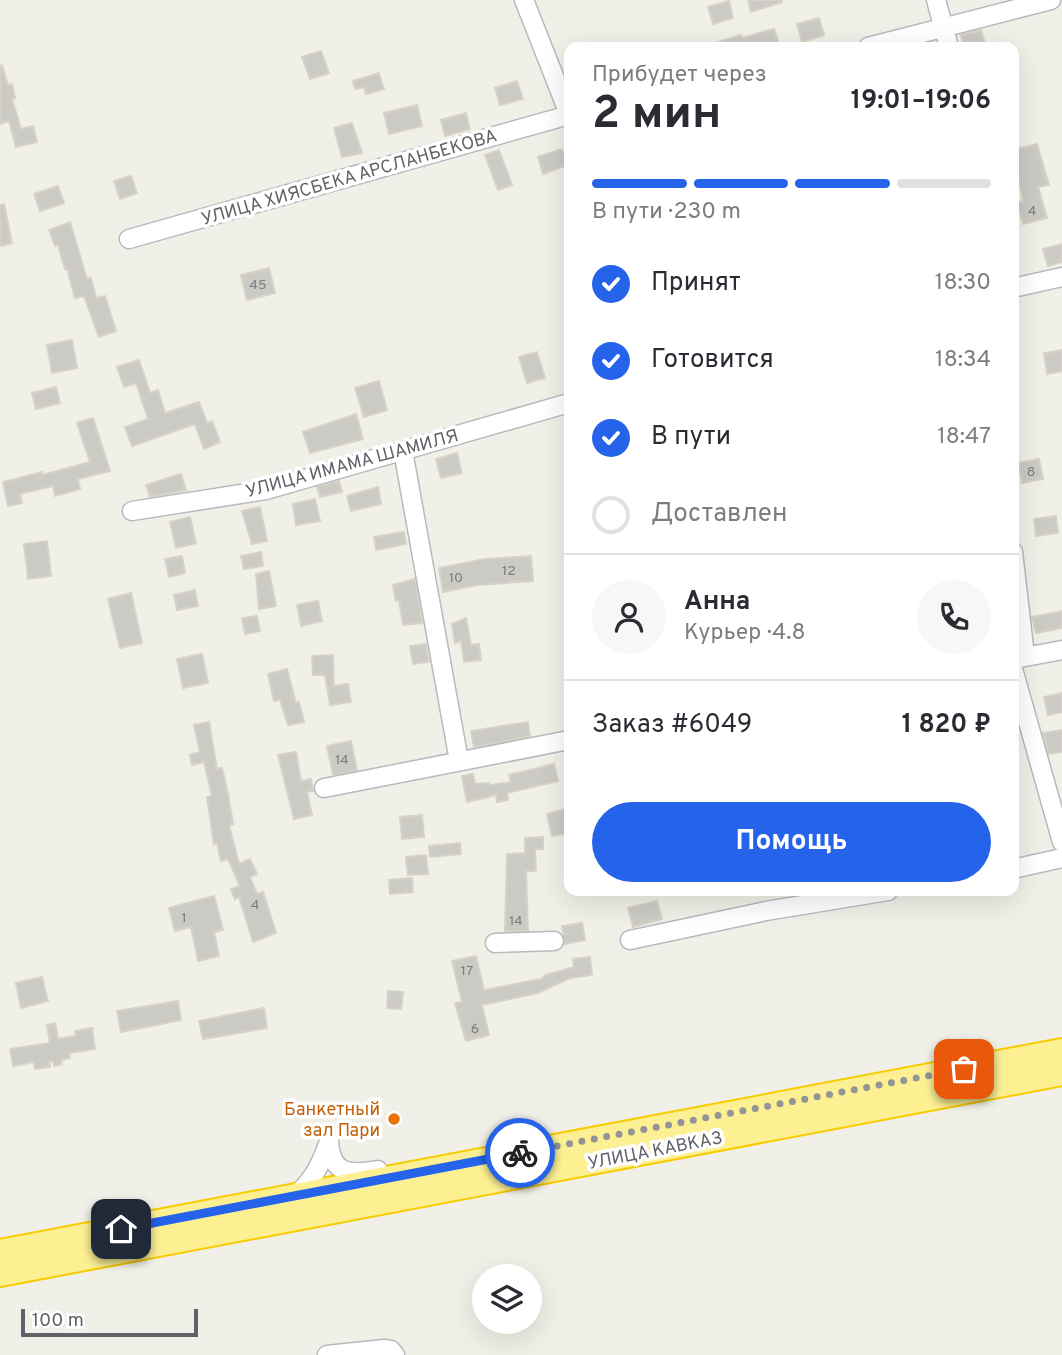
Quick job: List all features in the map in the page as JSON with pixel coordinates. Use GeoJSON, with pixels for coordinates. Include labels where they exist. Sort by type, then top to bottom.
{"type":"FeatureCollection","features":[{"type":"Feature","properties":{"kind":"highway","name":"УЛИЦА КАВКАЗ"},"geometry":{"type":"LineString","coordinates":[[0,1252],[1062,1051]]}},
{"type":"Feature","properties":{"kind":"highway","name":"УЛИЦА КАВКАЗ"},"geometry":{"type":"LineString","coordinates":[[0,1274],[1062,1073]]}},
{"type":"Feature","properties":{"kind":"street"},"geometry":{"type":"LineString","coordinates":[[524,0],[564,101]]}},
{"type":"Feature","properties":{"kind":"street"},"geometry":{"type":"LineString","coordinates":[[936,0],[947,42]]}},
{"type":"Feature","properties":{"kind":"street"},"geometry":{"type":"LineString","coordinates":[[889,42],[1051,0]]}},
{"type":"Feature","properties":{"kind":"street","name":"УЛИЦА ХИЯСБЕКА АРСЛАНБЕКОВА"},"geometry":{"type":"LineString","coordinates":[[130,239],[564,115]]}},
{"type":"Feature","properties":{"kind":"street"},"geometry":{"type":"LineString","coordinates":[[1019,286],[1062,277]]}},
{"type":"Feature","properties":{"kind":"street","name":"УЛИЦА ИМАМА ШАМИЛЯ"},"geometry":{"type":"LineString","coordinates":[[132,511],[266,489],[564,404]]}},
{"type":"Feature","properties":{"kind":"street"},"geometry":{"type":"LineString","coordinates":[[403,451],[459,761]]}},
{"type":"Feature","properties":{"kind":"street"},"geometry":{"type":"LineString","coordinates":[[1019,661],[1062,650]]}},
{"type":"Feature","properties":{"kind":"street"},"geometry":{"type":"LineString","coordinates":[[1019,669],[1062,842]]}},
{"type":"Feature","properties":{"kind":"street"},"geometry":{"type":"LineString","coordinates":[[324,788],[564,741]]}},
{"type":"Feature","properties":{"kind":"street"},"geometry":{"type":"LineString","coordinates":[[1019,868],[1062,858]]}},
{"type":"Feature","properties":{"kind":"street"},"geometry":{"type":"LineString","coordinates":[[630,940],[766,911],[858,896]]}},
{"type":"Feature","properties":{"kind":"street"},"geometry":{"type":"LineString","coordinates":[[495,943],[554,941]]}},
{"type":"Feature","properties":{"kind":"street"},"geometry":{"type":"LineString","coordinates":[[296,1195],[310,1183],[319,1170],[329,1141],[330,1158],[337,1167],[347,1171],[360,1173],[405,1166],[432,1170]]}},
{"type":"Feature","properties":{"kind":"street"},"geometry":{"type":"LineString","coordinates":[[327,1355],[384,1349],[391,1350],[396,1355]]}},
{"type":"Feature","properties":{"kind":"building"},"geometry":{"type":"Polygon","coordinates":[[[748,0],[782,0],[782,2],[751,12],[748,0]]]}},
{"type":"Feature","properties":{"kind":"building"},"geometry":{"type":"Polygon","coordinates":[[[729,1],[733,18],[713,24],[708,7],[729,1]]]}},
{"type":"Feature","properties":{"kind":"building"},"geometry":{"type":"Polygon","coordinates":[[[819,18],[824,35],[802,42],[797,24],[819,18]]]}},
{"type":"Feature","properties":{"kind":"building"},"geometry":{"type":"Polygon","coordinates":[[[774,29],[778,42],[718,42],[741,35],[742,38],[774,29]]]}},
{"type":"Feature","properties":{"kind":"building"},"geometry":{"type":"Polygon","coordinates":[[[981,30],[985,42],[963,42],[961,35],[981,30]]]}},
{"type":"Feature","properties":{"kind":"building"},"geometry":{"type":"Polygon","coordinates":[[[321,51],[329,73],[310,79],[302,57],[321,51]]]}},
{"type":"Feature","properties":{"kind":"building"},"geometry":{"type":"Polygon","coordinates":[[[2,65],[8,85],[12,84],[15,98],[12,99],[21,129],[33,126],[37,142],[16,147],[9,121],[0,124],[2,65]]]}},
{"type":"Feature","properties":{"kind":"building"},"geometry":{"type":"Polygon","coordinates":[[[379,73],[384,89],[366,94],[364,87],[355,89],[353,81],[379,73]]]}},
{"type":"Feature","properties":{"kind":"building"},"geometry":{"type":"Polygon","coordinates":[[[517,81],[523,99],[500,105],[495,88],[517,81]]]}},
{"type":"Feature","properties":{"kind":"building"},"geometry":{"type":"Polygon","coordinates":[[[417,105],[422,126],[389,134],[384,113],[417,105]]]}},
{"type":"Feature","properties":{"kind":"building"},"geometry":{"type":"Polygon","coordinates":[[[466,113],[470,129],[445,136],[441,120],[466,113]]]}},
{"type":"Feature","properties":{"kind":"building"},"geometry":{"type":"Polygon","coordinates":[[[352,123],[362,153],[342,157],[334,128],[352,123]]]}},
{"type":"Feature","properties":{"kind":"building"},"geometry":{"type":"Polygon","coordinates":[[[1037,144],[1049,185],[1038,187],[1047,218],[1023,224],[1019,210],[1019,202],[1023,201],[1019,181],[1019,148],[1037,144]]]}},
{"type":"Feature","properties":{"kind":"building"},"geometry":{"type":"Polygon","coordinates":[[[562,149],[564,166],[543,174],[538,157],[562,149]]]}},
{"type":"Feature","properties":{"kind":"building"},"geometry":{"type":"Polygon","coordinates":[[[499,150],[512,185],[498,190],[485,155],[499,150]]]}},
{"type":"Feature","properties":{"kind":"building"},"geometry":{"type":"Polygon","coordinates":[[[131,176],[137,193],[120,199],[114,181],[131,176]]]}},
{"type":"Feature","properties":{"kind":"building"},"geometry":{"type":"Polygon","coordinates":[[[58,186],[64,203],[40,211],[34,194],[58,186]]]}},
{"type":"Feature","properties":{"kind":"building"},"geometry":{"type":"Polygon","coordinates":[[[4,204],[12,243],[0,246],[0,205],[4,204]]]}},
{"type":"Feature","properties":{"kind":"building"},"geometry":{"type":"Polygon","coordinates":[[[70,222],[87,279],[91,278],[96,298],[105,296],[116,331],[99,337],[84,296],[75,298],[67,268],[65,269],[58,245],[55,246],[49,230],[70,222]]]}},
{"type":"Feature","properties":{"kind":"building"},"geometry":{"type":"Polygon","coordinates":[[[1062,244],[1062,262],[1048,266],[1043,249],[1062,244]]]}},
{"type":"Feature","properties":{"kind":"building"},"geometry":{"type":"Polygon","coordinates":[[[269,268],[275,293],[247,300],[241,275],[269,268]]]}},
{"type":"Feature","properties":{"kind":"building"},"geometry":{"type":"Polygon","coordinates":[[[72,340],[77,368],[52,373],[47,345],[72,340]]]}},
{"type":"Feature","properties":{"kind":"building"},"geometry":{"type":"Polygon","coordinates":[[[1062,350],[1062,371],[1047,374],[1044,353],[1062,350]]]}},
{"type":"Feature","properties":{"kind":"building"},"geometry":{"type":"Polygon","coordinates":[[[537,352],[545,378],[527,383],[519,357],[537,352]]]}},
{"type":"Feature","properties":{"kind":"building"},"geometry":{"type":"Polygon","coordinates":[[[139,360],[150,393],[158,390],[165,413],[199,402],[207,423],[212,421],[220,442],[204,449],[195,424],[132,446],[125,427],[148,419],[136,383],[124,387],[117,367],[139,360]]]}},
{"type":"Feature","properties":{"kind":"building"},"geometry":{"type":"Polygon","coordinates":[[[379,381],[387,410],[364,417],[355,388],[379,381]]]}},
{"type":"Feature","properties":{"kind":"building"},"geometry":{"type":"Polygon","coordinates":[[[56,387],[60,403],[36,409],[32,393],[56,387]]]}},
{"type":"Feature","properties":{"kind":"building"},"geometry":{"type":"Polygon","coordinates":[[[356,414],[363,439],[310,453],[303,432],[356,414]]]}},
{"type":"Feature","properties":{"kind":"building"},"geometry":{"type":"Polygon","coordinates":[[[93,418],[110,471],[78,479],[80,489],[55,496],[53,486],[20,494],[22,503],[8,506],[3,482],[90,462],[77,423],[93,418]]]}},
{"type":"Feature","properties":{"kind":"building"},"geometry":{"type":"Polygon","coordinates":[[[457,453],[462,473],[441,478],[436,459],[457,453]]]}},
{"type":"Feature","properties":{"kind":"building"},"geometry":{"type":"Polygon","coordinates":[[[1039,459],[1043,479],[1022,483],[1019,463],[1039,459]]]}},
{"type":"Feature","properties":{"kind":"building"},"geometry":{"type":"Polygon","coordinates":[[[181,474],[186,490],[150,497],[146,485],[181,474]]]}},
{"type":"Feature","properties":{"kind":"building"},"geometry":{"type":"Polygon","coordinates":[[[339,481],[342,492],[320,497],[317,487],[339,481]]]}},
{"type":"Feature","properties":{"kind":"building"},"geometry":{"type":"Polygon","coordinates":[[[378,487],[381,504],[351,511],[347,496],[378,487]]]}},
{"type":"Feature","properties":{"kind":"building"},"geometry":{"type":"Polygon","coordinates":[[[315,499],[320,521],[296,525],[293,504],[315,499]]]}},
{"type":"Feature","properties":{"kind":"building"},"geometry":{"type":"Polygon","coordinates":[[[260,507],[267,541],[252,544],[242,511],[260,507]]]}},
{"type":"Feature","properties":{"kind":"building"},"geometry":{"type":"Polygon","coordinates":[[[1056,516],[1058,533],[1036,536],[1034,519],[1056,516]]]}},
{"type":"Feature","properties":{"kind":"building"},"geometry":{"type":"Polygon","coordinates":[[[190,517],[196,543],[176,548],[170,522],[190,517]]]}},
{"type":"Feature","properties":{"kind":"building"},"geometry":{"type":"Polygon","coordinates":[[[404,532],[406,544],[376,550],[374,537],[404,532]]]}},
{"type":"Feature","properties":{"kind":"building"},"geometry":{"type":"Polygon","coordinates":[[[47,541],[51,576],[28,579],[24,544],[47,541]]]}},
{"type":"Feature","properties":{"kind":"building"},"geometry":{"type":"Polygon","coordinates":[[[261,552],[263,566],[244,569],[241,556],[261,552]]]}},
{"type":"Feature","properties":{"kind":"building"},"geometry":{"type":"Polygon","coordinates":[[[182,556],[185,573],[169,577],[165,559],[182,556]]]}},
{"type":"Feature","properties":{"kind":"building"},"geometry":{"type":"Polygon","coordinates":[[[531,556],[533,581],[478,585],[443,592],[439,568],[485,559],[531,556]]]}},
{"type":"Feature","properties":{"kind":"building"},"geometry":{"type":"Polygon","coordinates":[[[269,571],[276,606],[259,609],[256,574],[269,571]]]}},
{"type":"Feature","properties":{"kind":"building"},"geometry":{"type":"Polygon","coordinates":[[[415,579],[422,623],[403,625],[399,600],[396,601],[393,585],[415,579]]]}},
{"type":"Feature","properties":{"kind":"building"},"geometry":{"type":"Polygon","coordinates":[[[195,590],[198,606],[177,610],[174,595],[195,590]]]}},
{"type":"Feature","properties":{"kind":"building"},"geometry":{"type":"Polygon","coordinates":[[[131,593],[142,643],[120,648],[108,599],[131,593]]]}},
{"type":"Feature","properties":{"kind":"building"},"geometry":{"type":"Polygon","coordinates":[[[318,601],[322,621],[301,626],[297,605],[318,601]]]}},
{"type":"Feature","properties":{"kind":"building"},"geometry":{"type":"Polygon","coordinates":[[[1062,611],[1062,628],[1036,633],[1032,617],[1062,611]]]}},
{"type":"Feature","properties":{"kind":"building"},"geometry":{"type":"Polygon","coordinates":[[[257,616],[260,631],[245,634],[242,618],[257,616]]]}},
{"type":"Feature","properties":{"kind":"building"},"geometry":{"type":"Polygon","coordinates":[[[466,618],[471,645],[479,644],[481,660],[464,662],[461,641],[455,643],[452,624],[466,618]]]}},
{"type":"Feature","properties":{"kind":"building"},"geometry":{"type":"Polygon","coordinates":[[[426,644],[429,662],[413,664],[410,646],[426,644]]]}},
{"type":"Feature","properties":{"kind":"building"},"geometry":{"type":"Polygon","coordinates":[[[202,654],[208,683],[183,688],[177,659],[202,654]]]}},
{"type":"Feature","properties":{"kind":"building"},"geometry":{"type":"Polygon","coordinates":[[[333,655],[334,686],[348,684],[351,702],[330,705],[325,675],[313,675],[312,656],[333,655]]]}},
{"type":"Feature","properties":{"kind":"building"},"geometry":{"type":"Polygon","coordinates":[[[287,669],[304,722],[288,725],[280,700],[274,701],[268,674],[287,669]]]}},
{"type":"Feature","properties":{"kind":"building"},"geometry":{"type":"Polygon","coordinates":[[[1062,693],[1062,712],[1048,715],[1044,697],[1062,693]]]}},
{"type":"Feature","properties":{"kind":"building"},"geometry":{"type":"Polygon","coordinates":[[[209,722],[217,769],[222,768],[228,794],[233,824],[229,825],[239,864],[250,859],[257,874],[250,877],[257,894],[263,892],[276,933],[253,942],[239,897],[235,899],[231,889],[240,886],[228,859],[221,861],[217,843],[214,844],[207,797],[212,796],[204,762],[192,765],[190,755],[200,752],[194,725],[209,722]]]}},
{"type":"Feature","properties":{"kind":"building"},"geometry":{"type":"Polygon","coordinates":[[[528,722],[530,736],[474,747],[471,731],[528,722]]]}},
{"type":"Feature","properties":{"kind":"building"},"geometry":{"type":"Polygon","coordinates":[[[1062,730],[1062,752],[1049,754],[1043,733],[1062,730]]]}},
{"type":"Feature","properties":{"kind":"building"},"geometry":{"type":"Polygon","coordinates":[[[351,741],[357,770],[333,775],[327,746],[351,741]]]}},
{"type":"Feature","properties":{"kind":"building"},"geometry":{"type":"Polygon","coordinates":[[[296,752],[301,781],[311,779],[313,791],[307,792],[312,815],[294,819],[278,755],[296,752]]]}},
{"type":"Feature","properties":{"kind":"building"},"geometry":{"type":"Polygon","coordinates":[[[554,764],[558,781],[507,793],[508,800],[497,802],[496,795],[467,802],[462,776],[473,774],[475,784],[490,785],[511,782],[509,775],[554,764]]]}},
{"type":"Feature","properties":{"kind":"building"},"geometry":{"type":"Polygon","coordinates":[[[564,810],[564,834],[552,836],[547,814],[564,810]]]}},
{"type":"Feature","properties":{"kind":"building"},"geometry":{"type":"Polygon","coordinates":[[[422,815],[424,837],[402,839],[400,817],[422,815]]]}},
{"type":"Feature","properties":{"kind":"building"},"geometry":{"type":"Polygon","coordinates":[[[543,837],[543,849],[535,849],[536,871],[526,871],[528,931],[505,931],[507,854],[525,853],[525,838],[543,837]]]}},
{"type":"Feature","properties":{"kind":"building"},"geometry":{"type":"Polygon","coordinates":[[[460,843],[461,854],[430,857],[429,846],[460,843]]]}},
{"type":"Feature","properties":{"kind":"building"},"geometry":{"type":"Polygon","coordinates":[[[426,855],[428,874],[408,875],[406,857],[426,855]]]}},
{"type":"Feature","properties":{"kind":"building"},"geometry":{"type":"Polygon","coordinates":[[[412,878],[413,892],[390,894],[389,880],[412,878]]]}},
{"type":"Feature","properties":{"kind":"building"},"geometry":{"type":"Polygon","coordinates":[[[214,896],[223,930],[214,932],[219,956],[198,961],[191,927],[175,931],[169,908],[214,896]]]}},
{"type":"Feature","properties":{"kind":"building"},"geometry":{"type":"Polygon","coordinates":[[[657,901],[662,919],[633,927],[628,908],[657,901]]]}},
{"type":"Feature","properties":{"kind":"building"},"geometry":{"type":"Polygon","coordinates":[[[582,923],[585,940],[565,944],[562,926],[582,923]]]}},
{"type":"Feature","properties":{"kind":"building"},"geometry":{"type":"Polygon","coordinates":[[[476,956],[484,990],[541,979],[574,967],[573,959],[590,957],[592,975],[570,978],[538,993],[482,1005],[489,1035],[466,1041],[455,1003],[462,1002],[452,961],[476,956]]]}},
{"type":"Feature","properties":{"kind":"building"},"geometry":{"type":"Polygon","coordinates":[[[42,977],[48,1001],[21,1008],[16,983],[42,977]]]}},
{"type":"Feature","properties":{"kind":"building"},"geometry":{"type":"Polygon","coordinates":[[[388,991],[403,992],[401,1009],[387,1008],[388,991]]]}},
{"type":"Feature","properties":{"kind":"building"},"geometry":{"type":"Polygon","coordinates":[[[178,1001],[181,1020],[121,1032],[117,1011],[178,1001]]]}},
{"type":"Feature","properties":{"kind":"building"},"geometry":{"type":"Polygon","coordinates":[[[264,1008],[267,1028],[203,1039],[199,1021],[264,1008]]]}},
{"type":"Feature","properties":{"kind":"building"},"geometry":{"type":"Polygon","coordinates":[[[55,1023],[58,1039],[76,1036],[75,1031],[92,1028],[95,1049],[69,1053],[70,1058],[61,1060],[62,1064],[54,1066],[53,1061],[49,1062],[50,1067],[35,1069],[34,1062],[13,1066],[10,1049],[50,1043],[47,1025],[55,1023]]]}},
{"type":"Feature","properties":{"kind":"way so far"},"geometry":{"type":"LineString","coordinates":[[520,1153],[964,1069]]}},
{"type":"Feature","properties":{"kind":"place","name":"Банкетный зал Пари"},"geometry":{"type":"Point","coordinates":[394,1119]}},
{"type":"Feature","properties":{"kind":"route"},"geometry":{"type":"LineString","coordinates":[[121,1229],[520,1153]]}}]}
